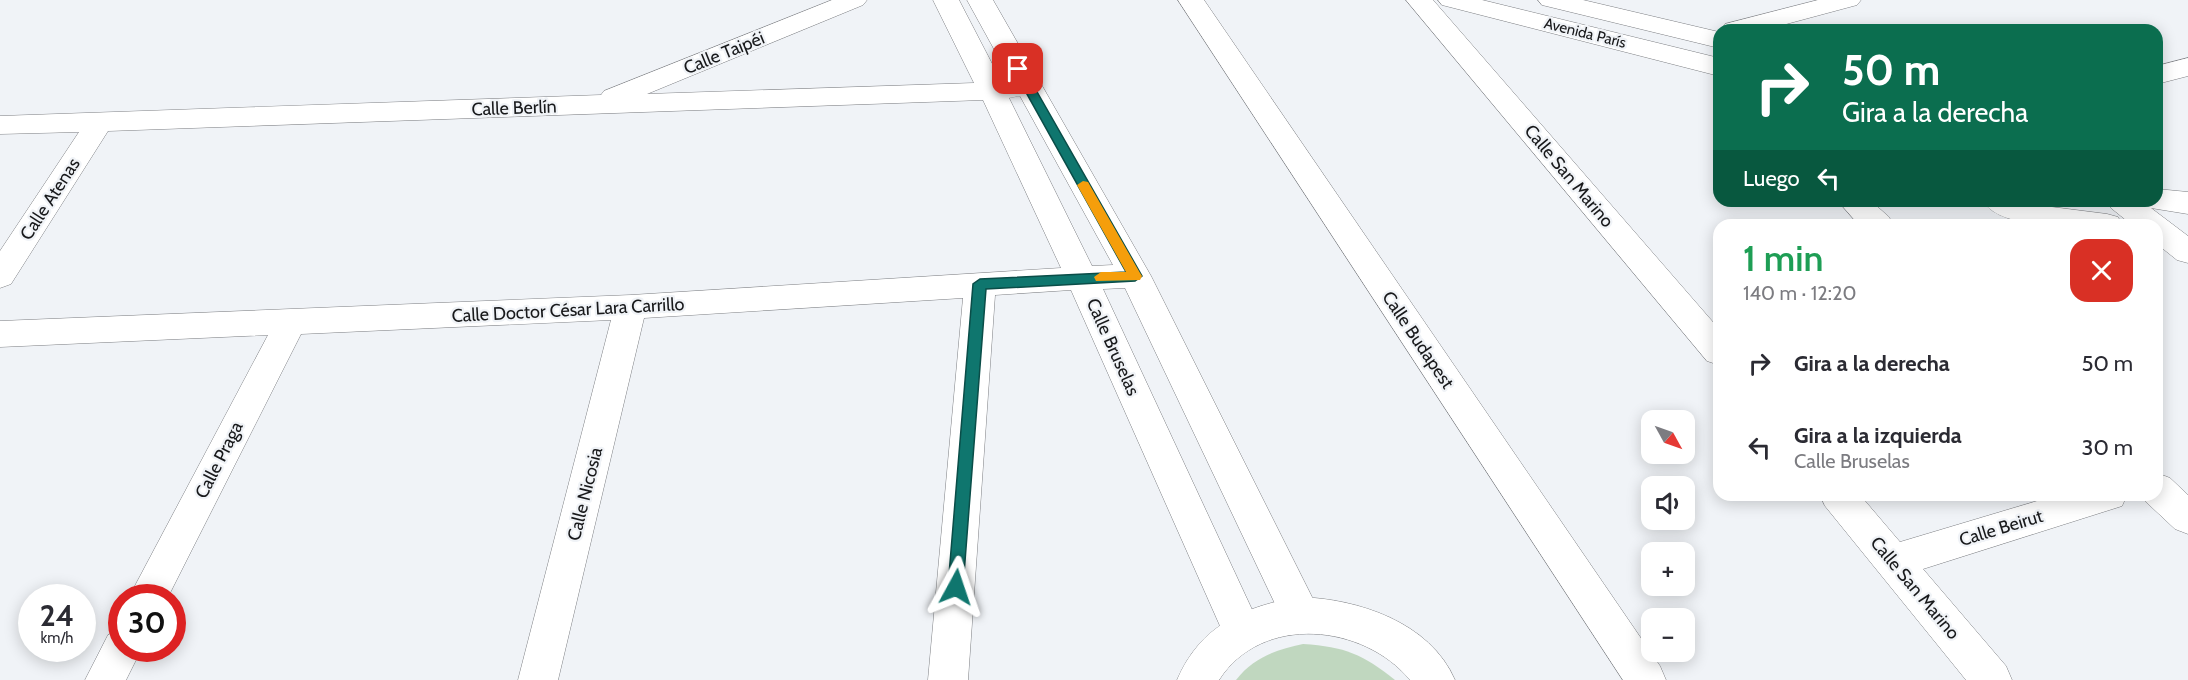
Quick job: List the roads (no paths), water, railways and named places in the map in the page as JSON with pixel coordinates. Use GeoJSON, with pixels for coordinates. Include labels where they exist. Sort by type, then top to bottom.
{"type":"FeatureCollection","features":[{"type":"Feature","properties":{"kind":"street","name":"Calle Taipéi"},"geometry":{"type":"LineString","coordinates":[[593,105],[854,0]]}},
{"type":"Feature","properties":{"kind":"street","name":"Calle Bruselas"},"geometry":{"type":"LineString","coordinates":[[946,0],[1045,199],[1242,632]]}},
{"type":"Feature","properties":{"kind":"street"},"geometry":{"type":"LineString","coordinates":[[980,0],[1135,276],[1300,614]]}},
{"type":"Feature","properties":{"kind":"street","name":"Calle Budapest"},"geometry":{"type":"LineString","coordinates":[[1191,0],[1646,680]]}},
{"type":"Feature","properties":{"kind":"street","name":"Calle San Marino"},"geometry":{"type":"LineString","coordinates":[[1419,0],[1705,313],[1713,335]]}},
{"type":"Feature","properties":{"kind":"street","name":"Avenida París"},"geometry":{"type":"LineString","coordinates":[[1451,0],[1713,52]]}},
{"type":"Feature","properties":{"kind":"street","name":"Avenida París"},"geometry":{"type":"LineString","coordinates":[[1551,0],[1713,51]]}},
{"type":"Feature","properties":{"kind":"street"},"geometry":{"type":"LineString","coordinates":[[1757,24],[1848,0]]}},
{"type":"Feature","properties":{"kind":"street"},"geometry":{"type":"LineString","coordinates":[[2163,73],[2188,67]]}},
{"type":"Feature","properties":{"kind":"street","name":"Calle Berlín"},"geometry":{"type":"LineString","coordinates":[[0,125],[993,91],[1028,86]]}},
{"type":"Feature","properties":{"kind":"street","name":"Calle Atenas"},"geometry":{"type":"LineString","coordinates":[[0,276],[100,121]]}},
{"type":"Feature","properties":{"kind":"street"},"geometry":{"type":"LineString","coordinates":[[1045,199],[1086,190]]}},
{"type":"Feature","properties":{"kind":"street"},"geometry":{"type":"LineString","coordinates":[[2163,200],[2188,203]]}},
{"type":"Feature","properties":{"kind":"street"},"geometry":{"type":"LineString","coordinates":[[1859,207],[1872,219]]}},
{"type":"Feature","properties":{"kind":"street"},"geometry":{"type":"LineString","coordinates":[[2013,207],[2032,215],[2062,219]]}},
{"type":"Feature","properties":{"kind":"street"},"geometry":{"type":"LineString","coordinates":[[2131,207],[2148,219]]}},
{"type":"Feature","properties":{"kind":"street"},"geometry":{"type":"LineString","coordinates":[[2019,219],[2032,215]]}},
{"type":"Feature","properties":{"kind":"street"},"geometry":{"type":"LineString","coordinates":[[2164,230],[2188,252]]}},
{"type":"Feature","properties":{"kind":"street","name":"Calle Doctor César Lara Carrillo"},"geometry":{"type":"LineString","coordinates":[[0,334],[290,324],[631,307],[1135,276]]}},
{"type":"Feature","properties":{"kind":"street"},"geometry":{"type":"LineString","coordinates":[[948,680],[980,284]]}},
{"type":"Feature","properties":{"kind":"street","name":"Calle Nicosia"},"geometry":{"type":"LineString","coordinates":[[538,680],[631,307]]}},
{"type":"Feature","properties":{"kind":"street","name":"Calle Praga"},"geometry":{"type":"LineString","coordinates":[[155,584],[290,324]]}},
{"type":"Feature","properties":{"kind":"street"},"geometry":{"type":"LineString","coordinates":[[2163,495],[2188,518]]}},
{"type":"Feature","properties":{"kind":"street","name":"Calle San Marino"},"geometry":{"type":"LineString","coordinates":[[1843,501],[1992,680]]}},
{"type":"Feature","properties":{"kind":"street","name":"Calle Beirut"},"geometry":{"type":"LineString","coordinates":[[1893,561],[2089,501]]}},
{"type":"Feature","properties":{"kind":"street"},"geometry":{"type":"LineString","coordinates":[[1197,680],[1212,656],[1242,632],[1270,620],[1300,614],[1342,618],[1383,633],[1418,659],[1435,680]]}},
{"type":"Feature","properties":{"kind":"street"},"geometry":{"type":"LineString","coordinates":[[105,680],[115,662]]}}]}
